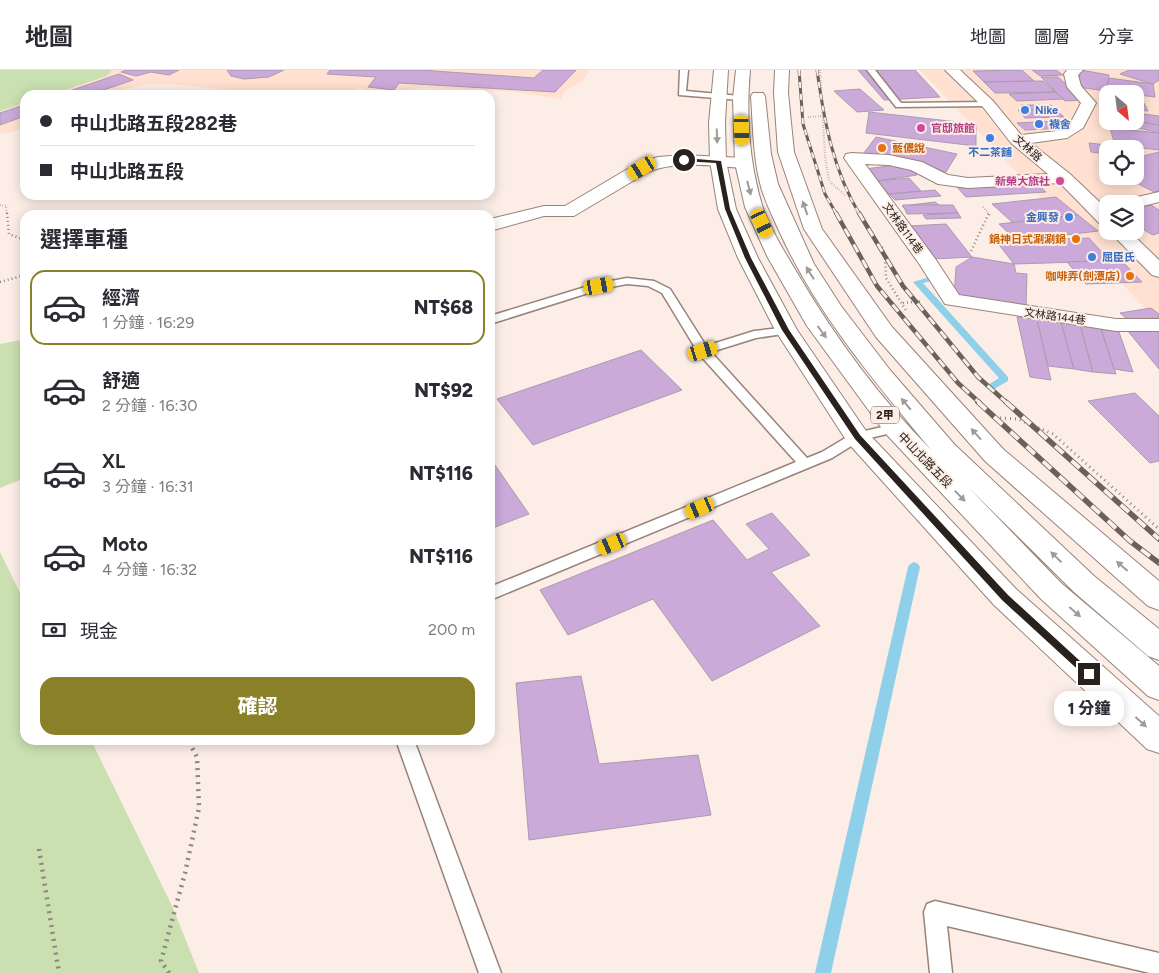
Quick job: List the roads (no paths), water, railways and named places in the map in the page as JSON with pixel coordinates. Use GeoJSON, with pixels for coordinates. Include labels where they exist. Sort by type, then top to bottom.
{"type":"FeatureCollection","features":[{"type":"Feature","properties":{"kind":"main road","name":"中山北路五段"},"geometry":{"type":"LineString","coordinates":[[721,70],[754,207],[777,256],[818,326],[895,428],[1051,591],[1159,686]]}},
{"type":"Feature","properties":{"kind":"main road","name":"中山北路五段"},"geometry":{"type":"LineString","coordinates":[[743,70],[729,97],[718,161],[727,209],[748,258],[786,330],[857,437],[1005,597],[1159,738]]}},
{"type":"Feature","properties":{"kind":"main road","name":"中山北路五段"},"geometry":{"type":"LineString","coordinates":[[760,70],[758,99],[763,154],[769,184],[804,264],[832,309],[882,375],[945,450],[1084,584],[1159,646]]}},
{"type":"Feature","properties":{"kind":"main road"},"geometry":{"type":"LineString","coordinates":[[782,70],[781,93],[786,152],[813,229],[884,332],[994,455],[1159,598]]}},
{"type":"Feature","properties":{"kind":"main road","name":"文林路"},"geometry":{"type":"LineString","coordinates":[[952,70],[988,104],[1017,140],[1099,210]]}},
{"type":"Feature","properties":{"kind":"main road"},"geometry":{"type":"LineString","coordinates":[[1017,140],[1061,135],[1077,125],[1089,103],[1074,87],[1071,74],[1076,70]]}},
{"type":"Feature","properties":{"kind":"main road","name":"文林路114巷"},"geometry":{"type":"LineString","coordinates":[[952,300],[929,264],[852,158],[889,160],[916,166],[944,180],[968,183],[1064,178]]}},
{"type":"Feature","properties":{"kind":"main road"},"geometry":{"type":"LineString","coordinates":[[495,224],[544,211],[568,212],[642,168],[658,162],[684,160],[743,163]]}},
{"type":"Feature","properties":{"kind":"main road"},"geometry":{"type":"LineString","coordinates":[[1144,201],[1159,197]]}},
{"type":"Feature","properties":{"kind":"main road"},"geometry":{"type":"LineString","coordinates":[[1127,240],[1159,271]]}},
{"type":"Feature","properties":{"kind":"main road","name":"文林路144巷"},"geometry":{"type":"LineString","coordinates":[[952,300],[1116,325],[1159,324]]}},
{"type":"Feature","properties":{"kind":"main road"},"geometry":{"type":"LineString","coordinates":[[922,423],[956,412]]}},
{"type":"Feature","properties":{"kind":"lane"},"geometry":{"type":"LineString","coordinates":[[684,70],[682,93],[729,97]]}},
{"type":"Feature","properties":{"kind":"lane"},"geometry":{"type":"LineString","coordinates":[[871,70],[898,105],[988,104]]}},
{"type":"Feature","properties":{"kind":"lane"},"geometry":{"type":"LineString","coordinates":[[495,318],[599,286],[627,281],[650,283],[666,291],[703,351],[805,464]]}},
{"type":"Feature","properties":{"kind":"lane"},"geometry":{"type":"LineString","coordinates":[[703,351],[754,335],[786,330]]}},
{"type":"Feature","properties":{"kind":"lane"},"geometry":{"type":"LineString","coordinates":[[495,592],[827,456],[857,437],[895,428]]}},
{"type":"Feature","properties":{"kind":"lane"},"geometry":{"type":"LineString","coordinates":[[407,745],[490,973]]}},
{"type":"Feature","properties":{"kind":"lane"},"geometry":{"type":"LineString","coordinates":[[941,973],[934,912],[1159,964]]}},
{"type":"Feature","properties":{"kind":"waterway"},"geometry":{"type":"LineString","coordinates":[[933,278],[917,282],[1005,379],[991,387]]}},
{"type":"Feature","properties":{"kind":"waterway"},"geometry":{"type":"LineString","coordinates":[[823,973],[914,567]]}},
{"type":"Feature","properties":{"kind":"railway"},"geometry":{"type":"LineString","coordinates":[[799,70],[803,124],[825,194],[837,215]]}},
{"type":"Feature","properties":{"kind":"railway"},"geometry":{"type":"LineString","coordinates":[[817,70],[823,108],[836,163],[860,215]]}},
{"type":"Feature","properties":{"kind":"railway"},"geometry":{"type":"LineString","coordinates":[[836,213],[877,286],[958,383],[980,403]]}},
{"type":"Feature","properties":{"kind":"railway"},"geometry":{"type":"LineString","coordinates":[[859,213],[903,286],[978,377],[1007,403]]}},
{"type":"Feature","properties":{"kind":"railway"},"geometry":{"type":"LineString","coordinates":[[978,402],[1130,541],[1159,563]]}},
{"type":"Feature","properties":{"kind":"railway"},"geometry":{"type":"LineString","coordinates":[[1006,402],[1159,539]]}},
{"type":"Feature","properties":{"kind":"place","name":"Nike"},"geometry":{"type":"Point","coordinates":[1025,110]}},
{"type":"Feature","properties":{"kind":"place","name":"襪舍"},"geometry":{"type":"Point","coordinates":[1039,124]}},
{"type":"Feature","properties":{"kind":"place","name":"官邸旅館"},"geometry":{"type":"Point","coordinates":[921,128]}},
{"type":"Feature","properties":{"kind":"place","name":"不二茶舖"},"geometry":{"type":"Point","coordinates":[990,138]}},
{"type":"Feature","properties":{"kind":"place","name":"藍儂說"},"geometry":{"type":"Point","coordinates":[882,148]}},
{"type":"Feature","properties":{"kind":"place","name":"新榮大旅社"},"geometry":{"type":"Point","coordinates":[1060,181]}},
{"type":"Feature","properties":{"kind":"place","name":"金興發"},"geometry":{"type":"Point","coordinates":[1069,217]}},
{"type":"Feature","properties":{"kind":"place","name":"鍋神日式涮涮鍋"},"geometry":{"type":"Point","coordinates":[1076,239]}},
{"type":"Feature","properties":{"kind":"place","name":"屈臣氏"},"geometry":{"type":"Point","coordinates":[1092,257]}},
{"type":"Feature","properties":{"kind":"place","name":"咖啡弄(劍潭店)"},"geometry":{"type":"Point","coordinates":[1130,276]}}]}
